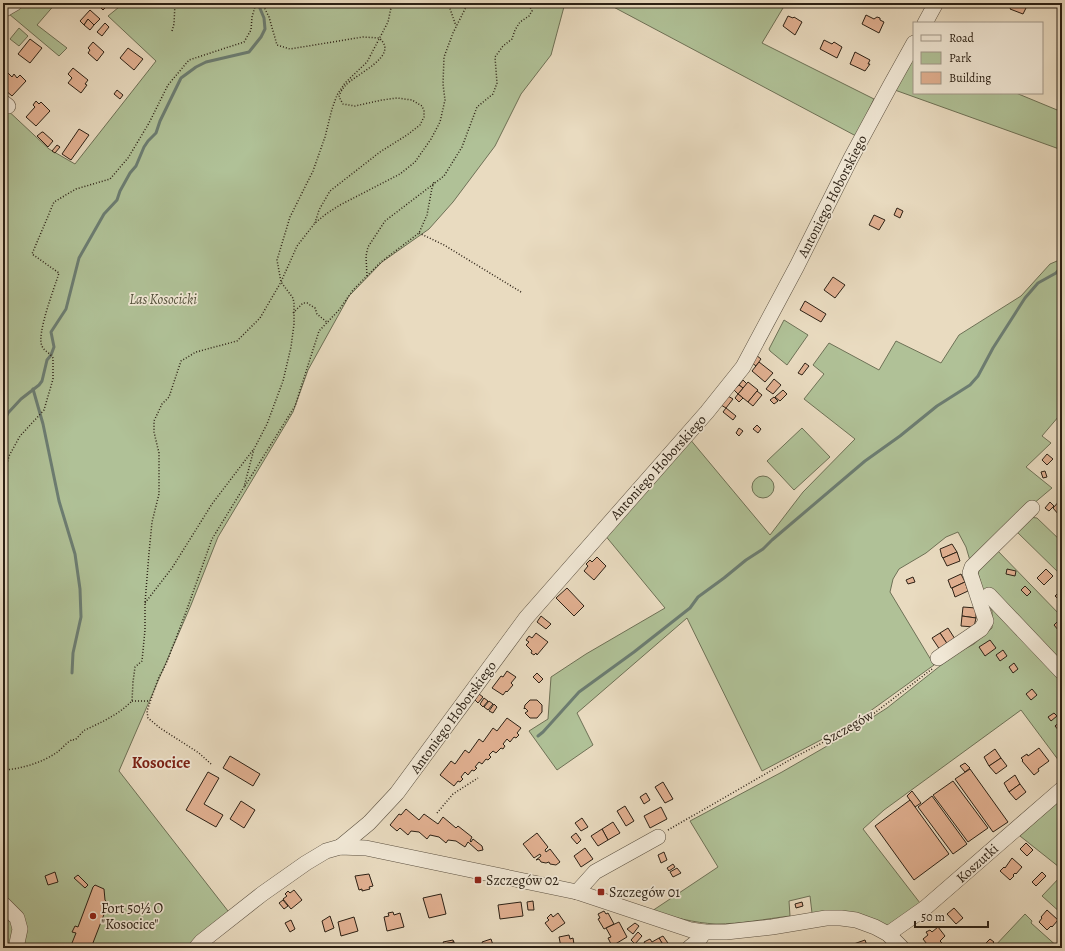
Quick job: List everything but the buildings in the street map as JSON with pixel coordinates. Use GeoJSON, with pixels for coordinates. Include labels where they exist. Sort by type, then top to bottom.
{"type":"FeatureCollection","features":[{"type":"Feature","properties":{"kind":"street"},"geometry":{"type":"LineString","coordinates":[[3,10],[15,3]]}},
{"type":"Feature","properties":{"kind":"street"},"geometry":{"type":"LineString","coordinates":[[926,22],[936,3]]}},
{"type":"Feature","properties":{"kind":"street","name":"Antoniego Hoborskiego"},"geometry":{"type":"LineString","coordinates":[[340,847],[369,823],[397,793],[526,618],[707,412],[743,367],[797,266],[862,138],[913,45]]}},
{"type":"Feature","properties":{"kind":"street"},"geometry":{"type":"LineString","coordinates":[[938,658],[981,629],[986,621],[970,573],[972,567],[1032,508]]}},
{"type":"Feature","properties":{"kind":"street"},"geometry":{"type":"LineString","coordinates":[[989,595],[1062,672]]}},
{"type":"Feature","properties":{"kind":"street","name":"Koszutki"},"geometry":{"type":"LineString","coordinates":[[888,934],[925,908],[1062,789]]}},
{"type":"Feature","properties":{"kind":"street"},"geometry":{"type":"LineString","coordinates":[[577,892],[595,872],[658,837]]}},
{"type":"Feature","properties":{"kind":"street"},"geometry":{"type":"LineString","coordinates":[[196,948],[201,942],[262,894],[306,863],[326,851],[340,847],[366,848],[577,892],[691,930],[704,932],[772,928],[826,918],[841,918],[856,920],[875,927],[888,934],[902,948]]}},
{"type":"Feature","properties":{"kind":"street"},"geometry":{"type":"LineString","coordinates":[[3,904],[17,918],[20,929],[16,948]]}},
{"type":"Feature","properties":{"kind":"street"},"geometry":{"type":"LineString","coordinates":[[689,948],[699,940],[704,932]]}},
{"type":"Feature","properties":{"kind":"path"},"geometry":{"type":"LineString","coordinates":[[172,31],[174,24],[175,3]]}},
{"type":"Feature","properties":{"kind":"path"},"geometry":{"type":"LineString","coordinates":[[3,496],[6,491],[4,476],[9,456],[20,436],[44,410],[53,379],[53,358],[43,348],[41,343],[44,317],[59,273],[32,254],[54,202],[76,189],[110,179],[128,158],[150,123],[168,85],[189,60],[244,42],[251,30],[252,17],[256,3]]}},
{"type":"Feature","properties":{"kind":"path"},"geometry":{"type":"LineString","coordinates":[[262,3],[269,17],[277,45],[290,49],[363,37],[378,38],[385,44],[385,49],[380,60],[344,86],[340,93],[340,100],[343,104],[355,106],[397,98],[412,100],[422,106],[424,110],[424,117],[420,125],[380,152],[330,191],[319,210],[315,223]]}},
{"type":"Feature","properties":{"kind":"path"},"geometry":{"type":"LineString","coordinates":[[145,604],[172,568],[212,504],[254,449],[267,424],[283,381],[291,347],[294,324],[294,300],[281,282],[277,260],[290,217],[318,158],[332,109],[338,95],[345,83],[367,62],[378,38],[388,22],[392,3]]}},
{"type":"Feature","properties":{"kind":"path"},"geometry":{"type":"LineString","coordinates":[[448,3],[456,27]]}},
{"type":"Feature","properties":{"kind":"path"},"geometry":{"type":"LineString","coordinates":[[3,770],[21,767],[45,759],[57,753],[84,731],[96,726],[101,721],[111,718],[126,708],[132,701],[132,682],[136,667],[142,661],[152,522],[159,494],[159,453],[154,432],[154,420],[162,404],[169,397],[181,361],[196,352],[237,341],[260,318],[281,282],[297,246],[315,223],[326,214],[400,174],[415,162],[431,139],[440,122],[445,100],[443,84],[444,57],[456,27],[468,3]]}},
{"type":"Feature","properties":{"kind":"path"},"geometry":{"type":"LineString","coordinates":[[367,276],[366,256],[368,247],[385,221],[434,182],[444,176],[462,147],[477,107],[492,94],[497,83],[495,57],[503,46],[512,39],[520,22],[532,12],[528,3]]}},
{"type":"Feature","properties":{"kind":"path"},"geometry":{"type":"LineString","coordinates":[[211,764],[199,753],[160,728],[148,718],[147,711],[158,679],[166,664],[212,539],[295,406],[319,331],[328,323],[353,290],[381,262],[419,233],[427,215],[434,182]]}},
{"type":"Feature","properties":{"kind":"path"},"geometry":{"type":"LineString","coordinates":[[419,233],[444,245],[521,292]]}},
{"type":"Feature","properties":{"kind":"path"},"geometry":{"type":"LineString","coordinates":[[294,312],[303,304],[307,303],[314,308],[317,314],[328,323]]}},
{"type":"Feature","properties":{"kind":"path"},"geometry":{"type":"LineString","coordinates":[[244,487],[254,449]]}},
{"type":"Feature","properties":{"kind":"path","name":"Szczegów"},"geometry":{"type":"LineString","coordinates":[[658,837],[793,758],[864,721],[939,664],[938,658]]}},
{"type":"Feature","properties":{"kind":"path"},"geometry":{"type":"LineString","coordinates":[[132,701],[150,701]]}},
{"type":"Feature","properties":{"kind":"path"},"geometry":{"type":"LineString","coordinates":[[437,813],[453,794],[478,778]]}},
{"type":"Feature","properties":{"kind":"green space"},"geometry":{"type":"Polygon","coordinates":[[[25,3],[56,3],[37,25],[67,48],[59,56],[9,14],[25,3]]]}},
{"type":"Feature","properties":{"kind":"green space","name":"Las Kosocicki"},"geometry":{"type":"Polygon","coordinates":[[[124,3],[565,3],[551,55],[521,94],[495,146],[453,202],[429,229],[382,262],[349,296],[308,370],[293,412],[218,537],[191,605],[119,771],[228,911],[191,948],[3,948],[3,255],[5,248],[3,245],[3,167],[7,162],[3,154],[3,106],[49,149],[75,164],[156,61],[108,16],[124,3]]]}},
{"type":"Feature","properties":{"kind":"green space"},"geometry":{"type":"Polygon","coordinates":[[[606,3],[786,3],[762,43],[874,99],[856,136],[606,3]]]}},
{"type":"Feature","properties":{"kind":"green space"},"geometry":{"type":"Polygon","coordinates":[[[19,28],[28,36],[19,46],[10,39],[19,28]]]}},
{"type":"Feature","properties":{"kind":"green space"},"geometry":{"type":"Polygon","coordinates":[[[913,53],[913,94],[1018,94],[1062,112],[1062,150],[892,89],[913,53]]]}},
{"type":"Feature","properties":{"kind":"green space"},"geometry":{"type":"Polygon","coordinates":[[[1062,256],[1062,416],[1059,416],[1042,436],[1051,443],[1026,467],[1052,488],[1014,520],[971,564],[966,547],[958,532],[946,537],[926,553],[899,569],[893,579],[890,592],[934,665],[855,722],[762,771],[687,618],[577,713],[593,745],[557,770],[529,731],[548,719],[551,677],[586,654],[665,608],[604,534],[689,438],[770,535],[803,492],[855,439],[804,399],[824,374],[813,365],[829,343],[879,370],[896,341],[941,363],[959,335],[1021,296],[1050,264],[1057,261],[1062,256]]]}},
{"type":"Feature","properties":{"kind":"green space"},"geometry":{"type":"Polygon","coordinates":[[[784,320],[808,335],[787,365],[769,349],[784,320]]]}},
{"type":"Feature","properties":{"kind":"green space"},"geometry":{"type":"Polygon","coordinates":[[[802,428],[830,457],[794,490],[767,461],[802,428]]]}},
{"type":"Feature","properties":{"kind":"green space"},"geometry":{"type":"Polygon","coordinates":[[[763,476],[771,479],[774,487],[771,495],[763,498],[755,495],[752,487],[755,479],[763,476]]]}},
{"type":"Feature","properties":{"kind":"green space"},"geometry":{"type":"Polygon","coordinates":[[[1029,517],[1037,518],[1062,542],[1062,576],[1015,530],[1029,517]]]}},
{"type":"Feature","properties":{"kind":"green space"},"geometry":{"type":"Polygon","coordinates":[[[996,549],[1062,617],[1062,765],[1021,710],[884,810],[863,829],[920,903],[887,930],[810,918],[812,913],[810,896],[789,901],[790,916],[735,923],[716,924],[700,922],[652,911],[718,867],[690,821],[782,772],[834,742],[887,708],[957,653],[974,644],[992,628],[992,611],[984,595],[978,573],[986,558],[996,549]]]}},
{"type":"Feature","properties":{"kind":"green space"},"geometry":{"type":"Polygon","coordinates":[[[1062,798],[1062,864],[1059,867],[1020,836],[1062,798]]]}},
{"type":"Feature","properties":{"kind":"green space"},"geometry":{"type":"Polygon","coordinates":[[[1062,875],[1062,914],[1042,896],[1062,875]]]}},
{"type":"Feature","properties":{"kind":"green space"},"geometry":{"type":"Polygon","coordinates":[[[1025,914],[1032,921],[1031,923],[1059,948],[993,948],[1025,914]]]}},
{"type":"Feature","properties":{"kind":"waterway"},"geometry":{"type":"LineString","coordinates":[[3,423],[8,413],[21,399],[42,381],[47,360],[54,347],[51,332],[66,309],[79,258],[104,214],[117,200],[120,191],[130,173],[136,166],[144,147],[156,133],[160,121],[181,78],[206,62],[249,52],[261,37],[265,29],[264,18],[259,6],[261,3]]}},
{"type":"Feature","properties":{"kind":"waterway"},"geometry":{"type":"LineString","coordinates":[[538,736],[579,692],[634,652],[690,608],[698,597],[746,560],[763,549],[865,461],[900,436],[937,406],[970,385],[978,376],[993,348],[1025,298],[1038,283],[1056,273],[1062,266]]}},
{"type":"Feature","properties":{"kind":"waterway"},"geometry":{"type":"LineString","coordinates":[[33,389],[43,424],[59,501],[75,554],[80,589],[81,617],[73,653],[72,673]]}},
{"type":"Feature","properties":{"kind":"place","name":"Szczegów 02"},"geometry":{"type":"Point","coordinates":[478,880]}},
{"type":"Feature","properties":{"kind":"place","name":"Szczegów 01"},"geometry":{"type":"Point","coordinates":[601,892]}},
{"type":"Feature","properties":{"kind":"place","name":"Fort 50½ O \"Kosocice\""},"geometry":{"type":"Point","coordinates":[93,916]}},
{"type":"Feature","properties":{"kind":"district","name":"Kosocice"},"geometry":{"type":"Point","coordinates":[161,762]}}]}
